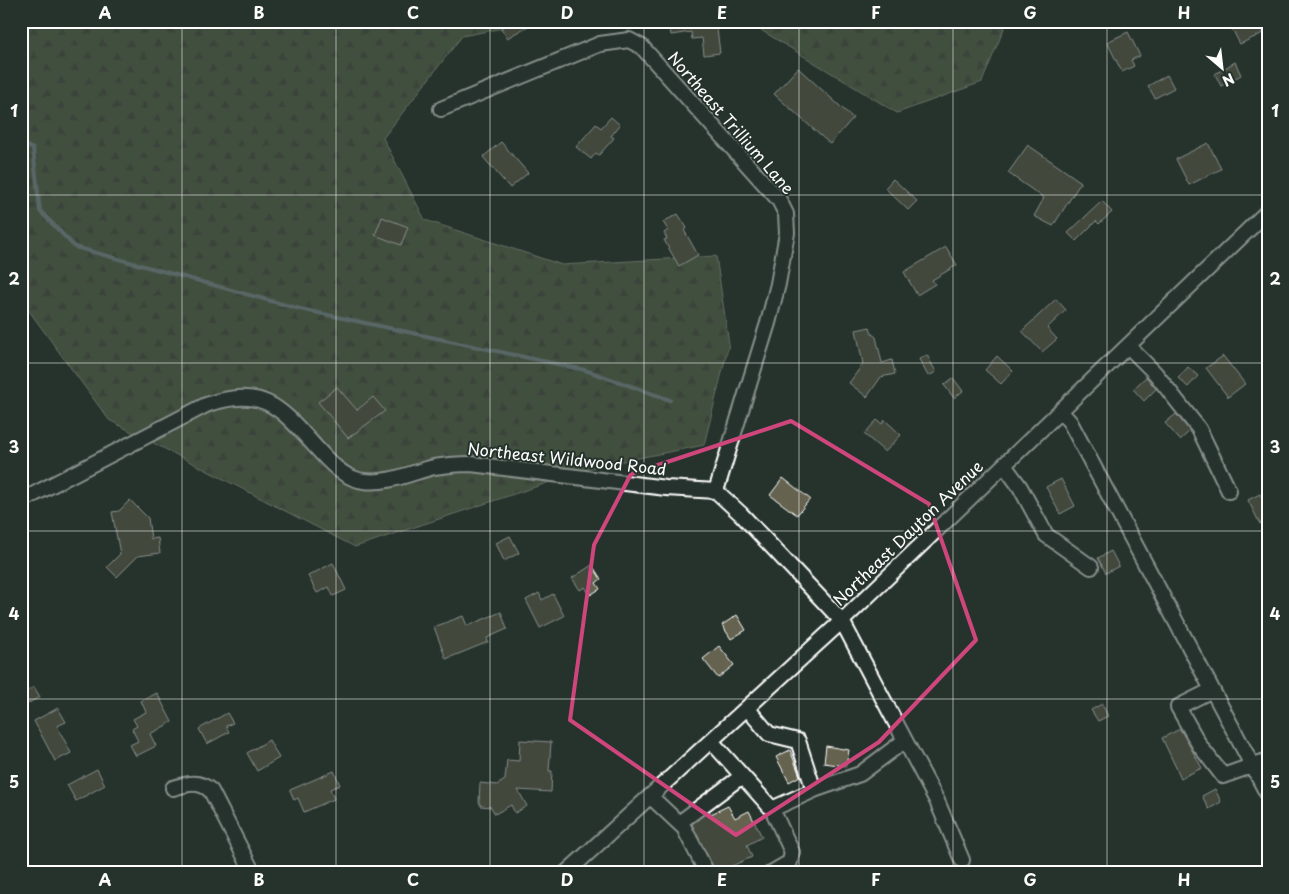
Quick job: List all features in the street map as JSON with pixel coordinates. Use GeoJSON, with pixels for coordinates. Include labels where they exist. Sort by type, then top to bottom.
{"type":"FeatureCollection","features":[{"type":"Feature","properties":{"kind":"street","name":"Northeast Trillium Lane"},"geometry":{"type":"LineString","coordinates":[[441,109],[600,44],[629,40],[642,47],[778,200],[786,214],[787,233],[778,284],[768,323],[716,491]]}},
{"type":"Feature","properties":{"kind":"street","name":"Northeast Dayton Avenue"},"geometry":{"type":"LineString","coordinates":[[566,873],[842,621],[1268,211]]}},
{"type":"Feature","properties":{"kind":"street"},"geometry":{"type":"LineString","coordinates":[[1128,346],[1155,373],[1199,429],[1229,491]]}},
{"type":"Feature","properties":{"kind":"street","name":"Northeast Wildwood Road"},"geometry":{"type":"LineString","coordinates":[[22,498],[206,405],[228,398],[248,396],[270,403],[286,415],[333,466],[347,476],[363,481],[387,481],[451,464],[472,464],[666,488],[716,491]]}},
{"type":"Feature","properties":{"kind":"street"},"geometry":{"type":"LineString","coordinates":[[1060,410],[1070,422],[1268,795]]}},
{"type":"Feature","properties":{"kind":"street"},"geometry":{"type":"LineString","coordinates":[[1004,465],[1020,487],[1046,535],[1091,567]]}},
{"type":"Feature","properties":{"kind":"street"},"geometry":{"type":"LineString","coordinates":[[716,491],[741,514],[842,621],[937,801],[962,860]]}},
{"type":"Feature","properties":{"kind":"street"},"geometry":{"type":"LineString","coordinates":[[1212,690],[1178,707],[1200,746],[1223,776],[1253,767],[1268,760]]}},
{"type":"Feature","properties":{"kind":"street"},"geometry":{"type":"LineString","coordinates":[[747,708],[769,734],[798,741],[814,790]]}},
{"type":"Feature","properties":{"kind":"street"},"geometry":{"type":"LineString","coordinates":[[711,741],[772,809],[792,852],[790,862],[771,873]]}},
{"type":"Feature","properties":{"kind":"street"},"geometry":{"type":"LineString","coordinates":[[772,809],[814,790],[860,774],[904,741]]}},
{"type":"Feature","properties":{"kind":"street"},"geometry":{"type":"LineString","coordinates":[[679,823],[742,776]]}},
{"type":"Feature","properties":{"kind":"street"},"geometry":{"type":"LineString","coordinates":[[173,788],[194,783],[204,785],[211,791],[253,873]]}},
{"type":"Feature","properties":{"kind":"street"},"geometry":{"type":"LineString","coordinates":[[651,796],[684,828],[707,873]]}},
{"type":"Feature","properties":{"kind":"highlighted area"},"geometry":{"type":"Polygon","coordinates":[[[791,421],[929,504],[976,640],[879,742],[736,835],[570,720],[594,545],[631,474],[791,421]]]}},
{"type":"Feature","properties":{"kind":"green space"},"geometry":{"type":"Polygon","coordinates":[[[21,21],[539,21],[462,36],[383,138],[425,220],[562,265],[716,256],[729,344],[704,445],[598,466],[355,547],[109,420],[21,300],[21,21]]]}},
{"type":"Feature","properties":{"kind":"green space"},"geometry":{"type":"Polygon","coordinates":[[[746,21],[1007,21],[982,82],[897,113],[746,21]]]}},
{"type":"Feature","properties":{"kind":"building"},"geometry":{"type":"Polygon","coordinates":[[[513,21],[537,21],[507,38],[501,28],[513,21]]]}},
{"type":"Feature","properties":{"kind":"building"},"geometry":{"type":"Polygon","coordinates":[[[669,21],[696,21],[696,24],[716,21],[720,53],[704,55],[702,38],[692,39],[691,32],[671,35],[669,21]]]}},
{"type":"Feature","properties":{"kind":"building"},"geometry":{"type":"Polygon","coordinates":[[[1228,21],[1257,21],[1263,33],[1240,44],[1228,21]]]}},
{"type":"Feature","properties":{"kind":"building"},"geometry":{"type":"Polygon","coordinates":[[[1128,32],[1140,56],[1131,60],[1134,66],[1122,72],[1107,42],[1128,32]]]}},
{"type":"Feature","properties":{"kind":"building"},"geometry":{"type":"Polygon","coordinates":[[[1235,62],[1241,75],[1221,86],[1215,74],[1235,62]]]}},
{"type":"Feature","properties":{"kind":"building"},"geometry":{"type":"Polygon","coordinates":[[[798,68],[853,118],[830,144],[774,94],[798,68]]]}},
{"type":"Feature","properties":{"kind":"building"},"geometry":{"type":"Polygon","coordinates":[[[1167,75],[1174,88],[1155,98],[1148,86],[1167,75]]]}},
{"type":"Feature","properties":{"kind":"building"},"geometry":{"type":"Polygon","coordinates":[[[611,117],[620,125],[611,136],[614,138],[599,155],[596,153],[591,159],[576,147],[596,124],[601,128],[611,117]]]}},
{"type":"Feature","properties":{"kind":"building"},"geometry":{"type":"Polygon","coordinates":[[[501,142],[528,173],[510,188],[483,157],[501,142]]]}},
{"type":"Feature","properties":{"kind":"building"},"geometry":{"type":"Polygon","coordinates":[[[1208,143],[1221,169],[1189,185],[1176,159],[1208,143]]]}},
{"type":"Feature","properties":{"kind":"building"},"geometry":{"type":"Polygon","coordinates":[[[1028,145],[1081,182],[1053,226],[1034,216],[1044,198],[1008,173],[1028,145]]]}},
{"type":"Feature","properties":{"kind":"building"},"geometry":{"type":"Polygon","coordinates":[[[893,179],[917,201],[908,210],[885,188],[893,179]]]}},
{"type":"Feature","properties":{"kind":"building"},"geometry":{"type":"Polygon","coordinates":[[[1102,201],[1112,212],[1099,224],[1096,221],[1076,241],[1068,233],[1102,201]]]}},
{"type":"Feature","properties":{"kind":"building"},"geometry":{"type":"Polygon","coordinates":[[[678,214],[687,228],[684,230],[698,255],[679,266],[664,240],[667,239],[664,233],[668,230],[663,222],[678,214]]]}},
{"type":"Feature","properties":{"kind":"building"},"geometry":{"type":"Polygon","coordinates":[[[382,217],[408,227],[401,245],[375,235],[382,217]]]}},
{"type":"Feature","properties":{"kind":"building"},"geometry":{"type":"Polygon","coordinates":[[[946,247],[957,265],[932,280],[935,284],[917,295],[904,272],[946,247]]]}},
{"type":"Feature","properties":{"kind":"building"},"geometry":{"type":"Polygon","coordinates":[[[1056,299],[1066,310],[1047,328],[1057,339],[1042,352],[1022,331],[1056,299]]]}},
{"type":"Feature","properties":{"kind":"building"},"geometry":{"type":"Polygon","coordinates":[[[870,327],[872,334],[876,337],[882,363],[892,360],[895,374],[881,377],[867,397],[849,383],[863,364],[856,330],[870,327]]]}},
{"type":"Feature","properties":{"kind":"building"},"geometry":{"type":"Polygon","coordinates":[[[927,355],[936,372],[928,376],[919,359],[927,355]]]}},
{"type":"Feature","properties":{"kind":"building"},"geometry":{"type":"Polygon","coordinates":[[[997,356],[1013,371],[1001,384],[985,370],[997,356]]]}},
{"type":"Feature","properties":{"kind":"building"},"geometry":{"type":"Polygon","coordinates":[[[1223,356],[1245,384],[1228,397],[1206,368],[1223,356]]]}},
{"type":"Feature","properties":{"kind":"building"},"geometry":{"type":"Polygon","coordinates":[[[1188,367],[1198,376],[1188,387],[1178,378],[1188,367]]]}},
{"type":"Feature","properties":{"kind":"building"},"geometry":{"type":"Polygon","coordinates":[[[1146,377],[1156,389],[1144,401],[1133,389],[1146,377]]]}},
{"type":"Feature","properties":{"kind":"building"},"geometry":{"type":"Polygon","coordinates":[[[953,378],[963,391],[954,398],[944,385],[953,378]]]}},
{"type":"Feature","properties":{"kind":"building"},"geometry":{"type":"Polygon","coordinates":[[[337,387],[357,410],[373,397],[385,411],[348,438],[318,402],[337,387]]]}},
{"type":"Feature","properties":{"kind":"building"},"geometry":{"type":"Polygon","coordinates":[[[1176,414],[1190,431],[1180,440],[1165,423],[1176,414]]]}},
{"type":"Feature","properties":{"kind":"building"},"geometry":{"type":"Polygon","coordinates":[[[877,420],[882,424],[885,420],[901,435],[885,452],[864,434],[877,420]]]}},
{"type":"Feature","properties":{"kind":"building"},"geometry":{"type":"Polygon","coordinates":[[[783,478],[810,499],[797,515],[770,495],[783,478]]]}},
{"type":"Feature","properties":{"kind":"building"},"geometry":{"type":"Polygon","coordinates":[[[1061,479],[1075,506],[1060,514],[1046,487],[1061,479]]]}},
{"type":"Feature","properties":{"kind":"building"},"geometry":{"type":"Polygon","coordinates":[[[1260,494],[1268,508],[1268,521],[1260,524],[1248,500],[1260,494]]]}},
{"type":"Feature","properties":{"kind":"building"},"geometry":{"type":"Polygon","coordinates":[[[130,500],[148,518],[151,539],[158,538],[160,553],[138,556],[117,577],[107,567],[120,554],[112,512],[119,511],[130,500]]]}},
{"type":"Feature","properties":{"kind":"building"},"geometry":{"type":"Polygon","coordinates":[[[510,536],[519,553],[504,561],[496,543],[510,536]]]}},
{"type":"Feature","properties":{"kind":"building"},"geometry":{"type":"Polygon","coordinates":[[[1111,551],[1119,566],[1106,573],[1098,558],[1111,551]]]}},
{"type":"Feature","properties":{"kind":"building"},"geometry":{"type":"Polygon","coordinates":[[[333,563],[346,590],[333,596],[329,587],[317,593],[308,576],[333,563]]]}},
{"type":"Feature","properties":{"kind":"building"},"geometry":{"type":"Polygon","coordinates":[[[592,565],[601,579],[596,583],[600,589],[590,595],[585,587],[580,590],[572,578],[592,565]]]}},
{"type":"Feature","properties":{"kind":"building"},"geometry":{"type":"Polygon","coordinates":[[[539,593],[542,600],[553,594],[564,616],[540,628],[526,600],[539,593]]]}},
{"type":"Feature","properties":{"kind":"building"},"geometry":{"type":"Polygon","coordinates":[[[501,612],[507,629],[487,638],[488,642],[446,659],[434,627],[463,616],[467,626],[501,612]]]}},
{"type":"Feature","properties":{"kind":"building"},"geometry":{"type":"Polygon","coordinates":[[[737,615],[746,630],[731,639],[722,625],[737,615]]]}},
{"type":"Feature","properties":{"kind":"building"},"geometry":{"type":"Polygon","coordinates":[[[719,646],[734,665],[718,678],[703,659],[719,646]]]}},
{"type":"Feature","properties":{"kind":"building"},"geometry":{"type":"Polygon","coordinates":[[[34,687],[40,697],[21,707],[21,694],[34,687]]]}},
{"type":"Feature","properties":{"kind":"building"},"geometry":{"type":"Polygon","coordinates":[[[157,693],[172,722],[150,734],[156,746],[136,756],[130,745],[138,741],[132,729],[137,726],[133,719],[146,712],[141,701],[157,693]]]}},
{"type":"Feature","properties":{"kind":"building"},"geometry":{"type":"Polygon","coordinates":[[[1102,704],[1108,716],[1098,721],[1091,710],[1102,704]]]}},
{"type":"Feature","properties":{"kind":"building"},"geometry":{"type":"Polygon","coordinates":[[[58,708],[66,722],[57,726],[71,753],[55,761],[34,721],[58,708]]]}},
{"type":"Feature","properties":{"kind":"building"},"geometry":{"type":"Polygon","coordinates":[[[227,713],[233,723],[226,726],[229,732],[207,744],[199,729],[227,713]]]}},
{"type":"Feature","properties":{"kind":"building"},"geometry":{"type":"Polygon","coordinates":[[[1180,729],[1202,768],[1181,778],[1162,738],[1180,729]]]}},
{"type":"Feature","properties":{"kind":"building"},"geometry":{"type":"Polygon","coordinates":[[[269,740],[279,758],[257,771],[247,753],[269,740]]]}},
{"type":"Feature","properties":{"kind":"building"},"geometry":{"type":"Polygon","coordinates":[[[520,740],[551,742],[549,771],[552,771],[551,792],[518,790],[527,806],[515,813],[511,805],[495,814],[491,807],[481,806],[479,802],[480,783],[497,785],[505,780],[507,760],[519,761],[520,740]]]}},
{"type":"Feature","properties":{"kind":"building"},"geometry":{"type":"Polygon","coordinates":[[[826,746],[849,750],[846,766],[824,763],[826,746]]]}},
{"type":"Feature","properties":{"kind":"building"},"geometry":{"type":"Polygon","coordinates":[[[790,750],[800,776],[789,782],[776,757],[790,750]]]}},
{"type":"Feature","properties":{"kind":"building"},"geometry":{"type":"Polygon","coordinates":[[[97,769],[105,785],[76,801],[67,785],[97,769]]]}},
{"type":"Feature","properties":{"kind":"building"},"geometry":{"type":"Polygon","coordinates":[[[334,771],[340,785],[330,789],[334,799],[304,812],[298,798],[294,800],[290,790],[334,771]]]}},
{"type":"Feature","properties":{"kind":"building"},"geometry":{"type":"Polygon","coordinates":[[[1215,789],[1221,802],[1209,809],[1202,796],[1215,789]]]}},
{"type":"Feature","properties":{"kind":"building"},"geometry":{"type":"Polygon","coordinates":[[[728,806],[735,818],[749,811],[762,837],[747,845],[752,857],[716,873],[692,824],[709,811],[711,814],[728,806]]]}},
{"type":"Feature","properties":{"kind":"waterway"},"geometry":{"type":"LineString","coordinates":[[21,143],[33,149],[40,211],[75,247],[300,309],[585,370],[670,400]]}}]}
